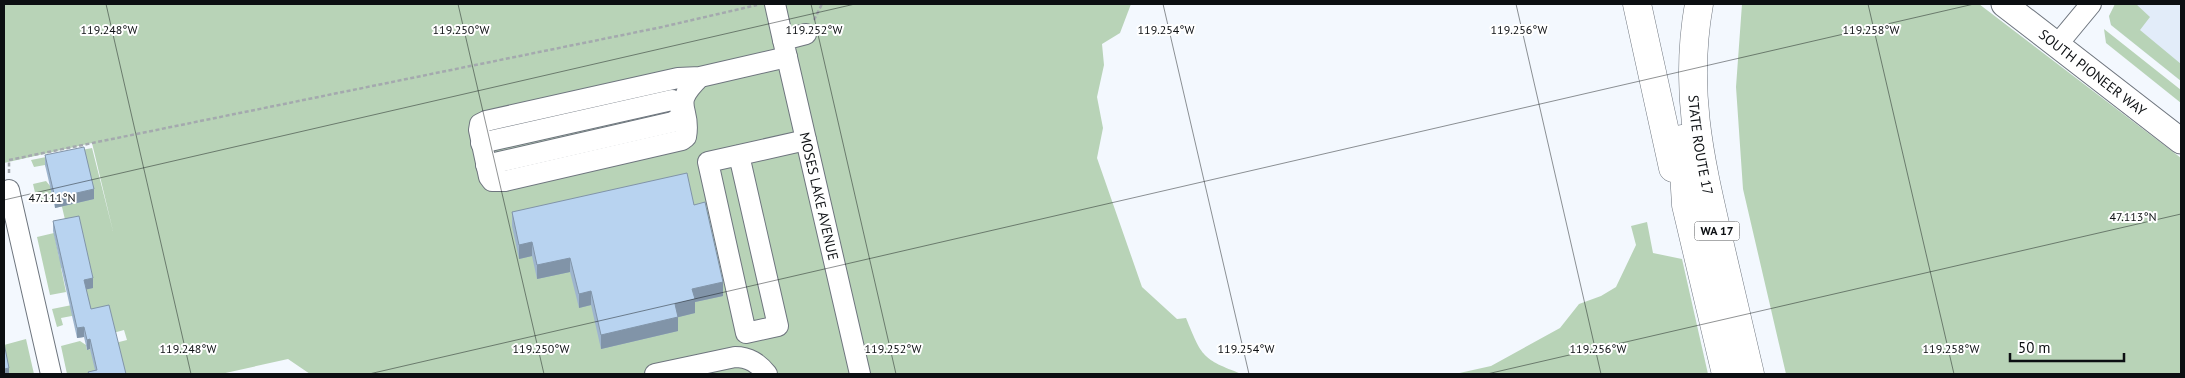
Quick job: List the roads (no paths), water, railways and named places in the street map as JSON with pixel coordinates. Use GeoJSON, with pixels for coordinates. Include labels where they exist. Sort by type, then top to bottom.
{"type":"FeatureCollection","features":[{"type":"Feature","properties":{"kind":"highway","name":"WA 17"},"geometry":{"type":"LineString","coordinates":[[1637,4],[1672,166],[1686,205]]}},
{"type":"Feature","properties":{"kind":"highway","name":"STATE ROUTE 17"},"geometry":{"type":"LineString","coordinates":[[1693,4],[1684,45],[1681,90],[1686,205],[1726,374]]}},
{"type":"Feature","properties":{"kind":"highway","name":"STATE ROUTE 17"},"geometry":{"type":"LineString","coordinates":[[1699,4],[1693,50],[1692,86],[1697,142],[1750,374]]}},
{"type":"Feature","properties":{"kind":"main road","name":"SOUTH PIONEER WAY"},"geometry":{"type":"LineString","coordinates":[[2004,4],[2181,140]]}},
{"type":"Feature","properties":{"kind":"street","name":"MOSES LAKE AVENUE"},"geometry":{"type":"LineString","coordinates":[[775,4],[857,374]]}},
{"type":"Feature","properties":{"kind":"street"},"geometry":{"type":"LineString","coordinates":[[2057,45],[2091,4]]}},
{"type":"Feature","properties":{"kind":"street"},"geometry":{"type":"LineString","coordinates":[[700,77],[686,92],[683,110],[687,131],[686,137],[682,140],[498,182],[492,181],[489,177],[481,143],[480,124],[486,121],[678,78],[700,77],[785,49],[806,34]]}},
{"type":"Feature","properties":{"kind":"street"},"geometry":{"type":"LineString","coordinates":[[481,143],[672,100],[683,110]]}},
{"type":"Feature","properties":{"kind":"street"},"geometry":{"type":"LineString","coordinates":[[739,155],[778,326],[746,333],[708,162],[739,155],[806,140]]}},
{"type":"Feature","properties":{"kind":"street"},"geometry":{"type":"LineString","coordinates":[[9,190],[50,374]]}},
{"type":"Feature","properties":{"kind":"street"},"geometry":{"type":"LineString","coordinates":[[655,374],[735,357],[746,357],[755,362],[766,374]]}}]}
